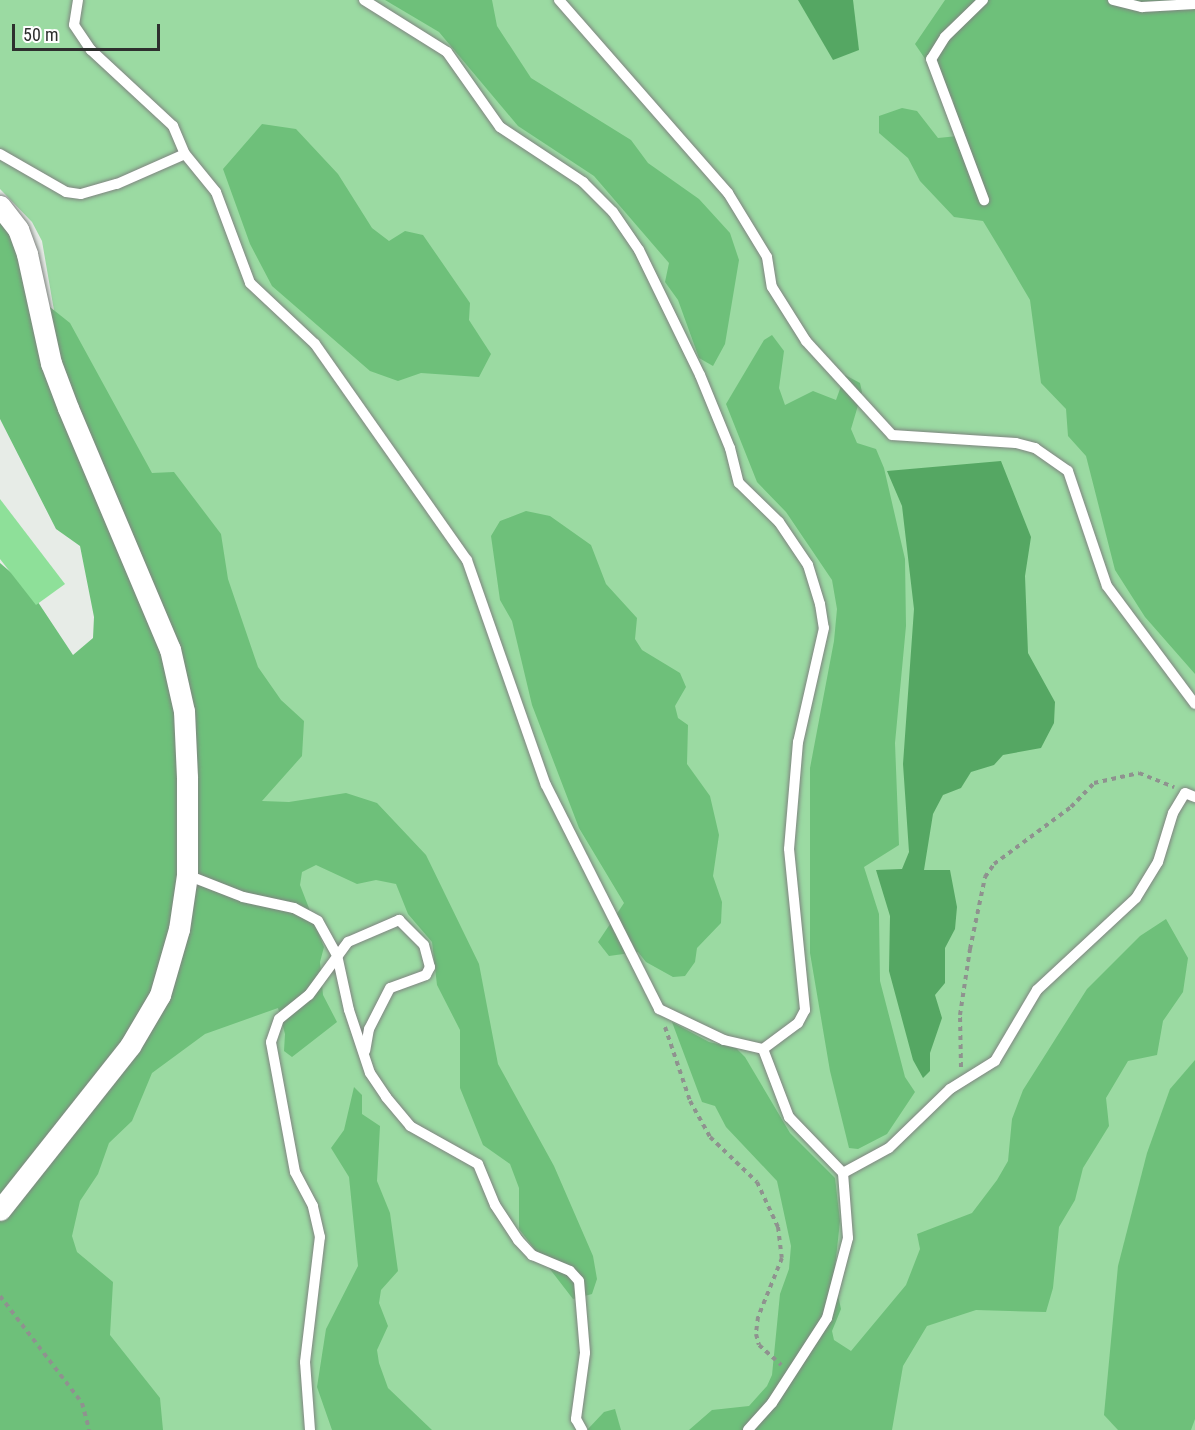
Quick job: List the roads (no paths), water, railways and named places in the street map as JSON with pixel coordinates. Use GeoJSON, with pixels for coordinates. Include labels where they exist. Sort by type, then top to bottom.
{"type":"FeatureCollection","features":[{"type":"Feature","properties":{"kind":"street"},"geometry":{"type":"LineString","coordinates":[[0,206],[18,229],[27,254],[51,363],[68,408],[170,649],[184,711],[187,875],[179,929],[160,995],[130,1046],[0,1210]]}},
{"type":"Feature","properties":{"kind":"lane"},"geometry":{"type":"LineString","coordinates":[[78,0],[74,25],[91,50],[173,126],[185,154],[216,192],[250,284],[321,353],[467,560],[546,785],[659,1009],[724,1040],[763,1049],[798,1023],[805,1010],[789,849],[798,742],[824,628],[808,565],[769,509],[739,483],[730,448],[700,375],[639,250],[613,212],[583,182],[500,127],[447,52],[364,0]]}},
{"type":"Feature","properties":{"kind":"lane"},"geometry":{"type":"LineString","coordinates":[[559,0],[728,193],[767,257],[772,286],[806,341],[892,435],[1016,443],[1044,453],[1068,471],[1107,586],[1195,704]]}},
{"type":"Feature","properties":{"kind":"lane"},"geometry":{"type":"LineString","coordinates":[[983,0],[945,38],[931,59],[984,200]]}},
{"type":"Feature","properties":{"kind":"lane"},"geometry":{"type":"LineString","coordinates":[[1113,0],[1142,7],[1195,4]]}},
{"type":"Feature","properties":{"kind":"lane"},"geometry":{"type":"LineString","coordinates":[[0,154],[66,192],[81,194],[117,184],[185,154]]}},
{"type":"Feature","properties":{"kind":"lane"},"geometry":{"type":"LineString","coordinates":[[843,1173],[889,1148],[962,1080],[995,1062],[1037,990],[1136,898],[1151,879],[1165,831],[1190,795]]}},
{"type":"Feature","properties":{"kind":"lane"},"geometry":{"type":"LineString","coordinates":[[187,875],[243,897],[294,908],[318,921],[338,955],[370,1073],[410,1126],[478,1164],[504,1224],[532,1255],[570,1271],[579,1281],[585,1353],[576,1419],[582,1430]]}},
{"type":"Feature","properties":{"kind":"lane"},"geometry":{"type":"LineString","coordinates":[[310,1430],[305,1362],[320,1237],[313,1206],[295,1172],[271,1042],[279,1019],[309,995],[348,942],[399,920],[424,945],[428,956],[426,975],[390,988],[379,1004],[364,1054]]}},
{"type":"Feature","properties":{"kind":"lane"},"geometry":{"type":"LineString","coordinates":[[748,1430],[772,1403],[789,1371],[827,1318],[842,1270],[849,1209],[843,1173],[789,1117],[763,1049]]}}]}
